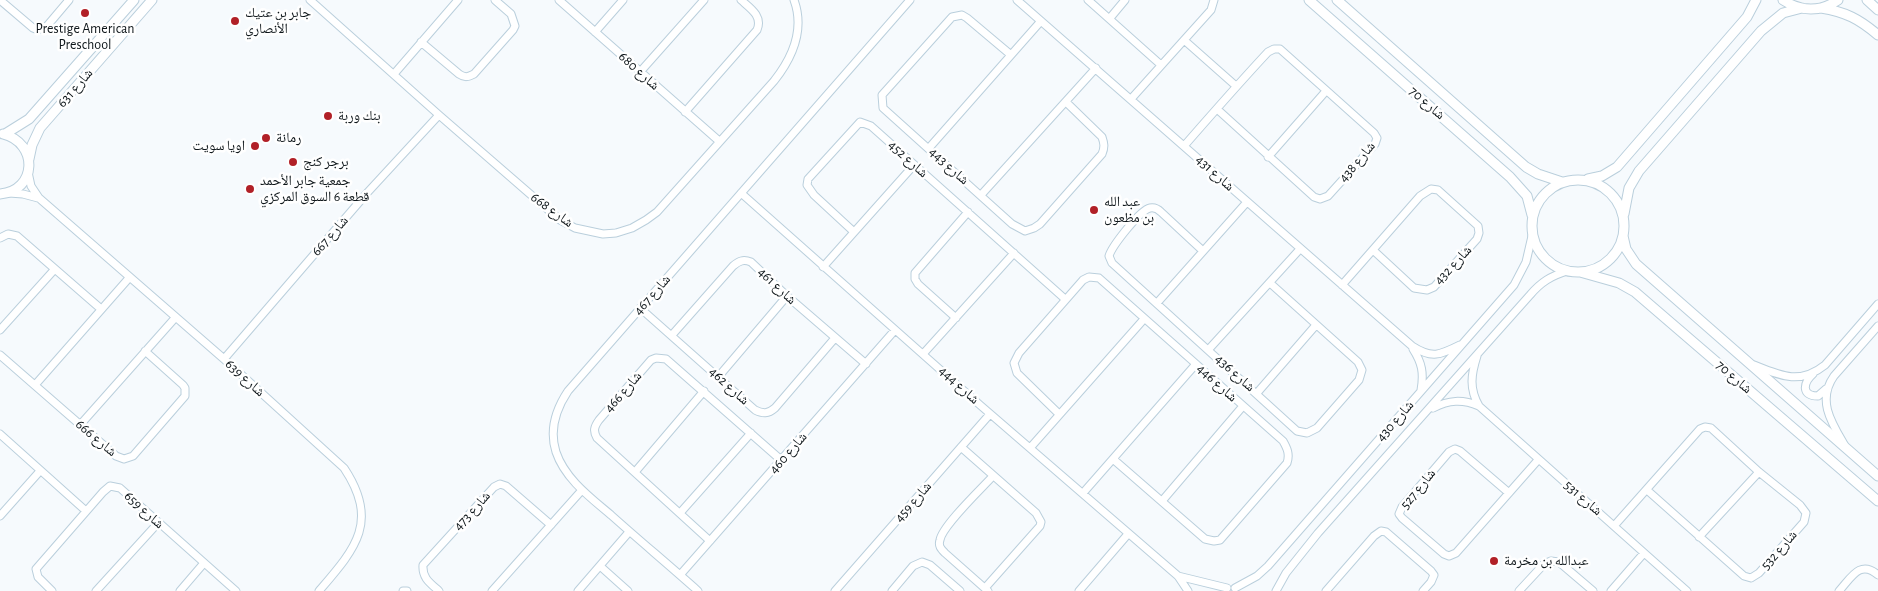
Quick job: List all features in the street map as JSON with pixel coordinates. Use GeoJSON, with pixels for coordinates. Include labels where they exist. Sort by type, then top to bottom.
{"type":"FeatureCollection","features":[{"type":"Feature","properties":{"kind":"main road","name":"شارع 631"},"geometry":{"type":"LineString","coordinates":[[2,134],[29,119],[134,0]]}},
{"type":"Feature","properties":{"kind":"main road","name":"شارع 631"},"geometry":{"type":"LineString","coordinates":[[28,172],[29,159],[35,137],[40,128],[152,0]]}},
{"type":"Feature","properties":{"kind":"main road","name":"شارع 70"},"geometry":{"type":"LineString","coordinates":[[1309,0],[1510,176],[1527,196],[1532,215]]}},
{"type":"Feature","properties":{"kind":"main road","name":"شارع 70"},"geometry":{"type":"LineString","coordinates":[[1337,0],[1526,167],[1538,174],[1562,182]]}},
{"type":"Feature","properties":{"kind":"main road"},"geometry":{"type":"LineString","coordinates":[[1585,180],[1602,176],[1617,167],[1746,17],[1756,0]]}},
{"type":"Feature","properties":{"kind":"main road"},"geometry":{"type":"LineString","coordinates":[[1783,0],[1802,8]]}},
{"type":"Feature","properties":{"kind":"main road"},"geometry":{"type":"LineString","coordinates":[[1821,8],[1838,0]]}},
{"type":"Feature","properties":{"kind":"main road"},"geometry":{"type":"LineString","coordinates":[[1867,0],[1878,10]]}},
{"type":"Feature","properties":{"kind":"main road"},"geometry":{"type":"LineString","coordinates":[[1623,217],[1613,195],[1600,185],[1574,179],[1562,182],[1545,192],[1537,203],[1532,215],[1532,236],[1539,252],[1559,268],[1567,271],[1580,272],[1591,270],[1606,263],[1617,251],[1623,236],[1626,198],[1639,171],[1768,25],[1783,13],[1802,8],[1821,8],[1852,16],[1862,21],[1878,36]]}},
{"type":"Feature","properties":{"kind":"main road"},"geometry":{"type":"LineString","coordinates":[[2,134],[20,143],[29,159]]}},
{"type":"Feature","properties":{"kind":"main road"},"geometry":{"type":"LineString","coordinates":[[3,194],[20,186],[28,172]]}},
{"type":"Feature","properties":{"kind":"main road","name":"شارع 70"},"geometry":{"type":"LineString","coordinates":[[1623,236],[1626,249],[1636,264],[1878,476]]}},
{"type":"Feature","properties":{"kind":"main road","name":"شارع 70"},"geometry":{"type":"LineString","coordinates":[[1580,272],[1619,283],[1635,292],[1878,501]]}},
{"type":"Feature","properties":{"kind":"street"},"geometry":{"type":"LineString","coordinates":[[0,0],[32,28],[38,30],[47,26],[69,0]]}},
{"type":"Feature","properties":{"kind":"street","name":"شارع 668"},"geometry":{"type":"LineString","coordinates":[[310,0],[560,220],[575,228],[603,234],[616,233],[632,228],[657,212],[774,81],[790,59],[796,40],[798,14],[794,0]]}},
{"type":"Feature","properties":{"kind":"street"},"geometry":{"type":"LineString","coordinates":[[394,74],[458,0]]}},
{"type":"Feature","properties":{"kind":"street"},"geometry":{"type":"LineString","coordinates":[[421,42],[458,74],[463,77],[474,74],[514,30],[515,26],[511,14],[495,0]]}},
{"type":"Feature","properties":{"kind":"street","name":"شارع 680"},"geometry":{"type":"LineString","coordinates":[[559,0],[720,141]]}},
{"type":"Feature","properties":{"kind":"street"},"geometry":{"type":"LineString","coordinates":[[595,32],[623,0]]}},
{"type":"Feature","properties":{"kind":"street"},"geometry":{"type":"LineString","coordinates":[[640,72],[704,0]]}},
{"type":"Feature","properties":{"kind":"street"},"geometry":{"type":"LineString","coordinates":[[685,112],[757,30],[759,25],[758,17],[741,0]]}},
{"type":"Feature","properties":{"kind":"street","name":"شارع 467"},"geometry":{"type":"LineString","coordinates":[[698,591],[582,490],[565,469],[556,452],[553,425],[556,414],[568,391],[910,0]]}},
{"type":"Feature","properties":{"kind":"street","name":"شارع 431"},"geometry":{"type":"LineString","coordinates":[[1017,0],[1412,346],[1426,354],[1433,355],[1443,354],[1460,345]]}},
{"type":"Feature","properties":{"kind":"street"},"geometry":{"type":"LineString","coordinates":[[1088,0],[1161,65]]}},
{"type":"Feature","properties":{"kind":"street"},"geometry":{"type":"LineString","coordinates":[[1110,18],[1125,0]]}},
{"type":"Feature","properties":{"kind":"street"},"geometry":{"type":"LineString","coordinates":[[1132,99],[1211,10],[1214,0]]}},
{"type":"Feature","properties":{"kind":"street","name":"شارع 443"},"geometry":{"type":"LineString","coordinates":[[1011,54],[966,18],[957,15],[946,22],[882,95],[883,108],[1016,228],[1025,231],[1040,224],[1102,154],[1104,149],[1105,144],[1102,137],[1066,102]]}},
{"type":"Feature","properties":{"kind":"street"},"geometry":{"type":"LineString","coordinates":[[929,148],[1041,21]]}},
{"type":"Feature","properties":{"kind":"street"},"geometry":{"type":"LineString","coordinates":[[1184,40],[1236,86]]}},
{"type":"Feature","properties":{"kind":"street","name":"شارع 438"},"geometry":{"type":"LineString","coordinates":[[1184,146],[1236,86],[1268,52],[1274,49],[1280,50],[1374,133],[1377,138],[1375,144],[1328,196],[1320,199],[1314,197],[1268,157],[1217,108]]}},
{"type":"Feature","properties":{"kind":"street"},"geometry":{"type":"LineString","coordinates":[[981,195],[1096,68]]}},
{"type":"Feature","properties":{"kind":"street"},"geometry":{"type":"LineString","coordinates":[[1268,157],[1326,91]]}},
{"type":"Feature","properties":{"kind":"street","name":"شارع 667"},"geometry":{"type":"LineString","coordinates":[[224,359],[368,193],[439,115]]}},
{"type":"Feature","properties":{"kind":"street","name":"شارع 452"},"geometry":{"type":"LineString","coordinates":[[854,232],[814,196],[807,185],[808,179],[860,122],[871,126],[1066,299]]}},
{"type":"Feature","properties":{"kind":"street"},"geometry":{"type":"LineString","coordinates":[[823,267],[914,165]]}},
{"type":"Feature","properties":{"kind":"street","name":"شارع 639"},"geometry":{"type":"LineString","coordinates":[[28,172],[31,186],[39,198],[224,359],[344,468],[352,480],[358,495],[361,520],[359,535],[346,559],[319,591]]}},
{"type":"Feature","properties":{"kind":"street","name":"شارع 432"},"geometry":{"type":"LineString","coordinates":[[1342,285],[1420,196],[1431,189],[1438,190],[1478,226],[1477,239],[1434,287],[1427,290],[1414,288],[1373,250]]}},
{"type":"Feature","properties":{"kind":"street","name":"شارع 444"},"geometry":{"type":"LineString","coordinates":[[740,193],[990,414],[1178,576],[1188,591]]}},
{"type":"Feature","properties":{"kind":"street"},"geometry":{"type":"LineString","coordinates":[[3,194],[23,194],[39,198]]}},
{"type":"Feature","properties":{"kind":"street"},"geometry":{"type":"LineString","coordinates":[[1157,303],[1247,202]]}},
{"type":"Feature","properties":{"kind":"street","name":"شارع 436"},"geometry":{"type":"LineString","coordinates":[[1203,251],[1155,208],[1149,208],[1140,215],[1112,249],[1109,256],[1112,263],[1298,431],[1307,432],[1317,428],[1359,380],[1362,370],[1358,362],[1270,283]]}},
{"type":"Feature","properties":{"kind":"street"},"geometry":{"type":"LineString","coordinates":[[956,318],[918,284],[915,279],[915,273],[968,212]]}},
{"type":"Feature","properties":{"kind":"street"},"geometry":{"type":"LineString","coordinates":[[0,238],[8,234],[17,236],[54,270],[102,309]]}},
{"type":"Feature","properties":{"kind":"street","name":"شارع 430"},"geometry":{"type":"LineString","coordinates":[[1214,591],[1231,588],[1257,576],[1268,566],[1514,285],[1526,262],[1532,236]]}},
{"type":"Feature","properties":{"kind":"street"},"geometry":{"type":"LineString","coordinates":[[1208,349],[1300,249]]}},
{"type":"Feature","properties":{"kind":"street"},"geometry":{"type":"LineString","coordinates":[[923,354],[1014,253]]}},
{"type":"Feature","properties":{"kind":"street","name":"شارع 461"},"geometry":{"type":"LineString","coordinates":[[672,335],[732,266],[742,260],[751,262],[787,296],[866,364]]}},
{"type":"Feature","properties":{"kind":"street"},"geometry":{"type":"LineString","coordinates":[[0,330],[54,270]]}},
{"type":"Feature","properties":{"kind":"street","name":"شارع 430"},"geometry":{"type":"LineString","coordinates":[[1276,591],[1286,573],[1318,533],[1542,282],[1567,271]]}},
{"type":"Feature","properties":{"kind":"street","name":"شارع 446"},"geometry":{"type":"LineString","coordinates":[[1059,414],[1017,373],[1014,363],[1018,354],[1083,280],[1089,277],[1099,278],[1283,441],[1288,454],[1287,463],[1220,540],[1214,541],[1205,539],[1113,458]]}},
{"type":"Feature","properties":{"kind":"street"},"geometry":{"type":"LineString","coordinates":[[35,386],[129,278]]}},
{"type":"Feature","properties":{"kind":"street"},"geometry":{"type":"LineString","coordinates":[[718,376],[787,296]]}},
{"type":"Feature","properties":{"kind":"street"},"geometry":{"type":"LineString","coordinates":[[1878,304],[1825,365],[1806,382],[1805,388],[1808,393],[1812,396],[1818,396],[1823,393],[1834,376],[1878,326]]}},
{"type":"Feature","properties":{"kind":"street","name":"شارع 462"},"geometry":{"type":"LineString","coordinates":[[640,308],[755,410],[766,413],[775,408],[835,338]]}},
{"type":"Feature","properties":{"kind":"street"},"geometry":{"type":"LineString","coordinates":[[80,425],[175,318]]}},
{"type":"Feature","properties":{"kind":"street"},"geometry":{"type":"LineString","coordinates":[[1030,448],[1144,319]]}},
{"type":"Feature","properties":{"kind":"street"},"geometry":{"type":"LineString","coordinates":[[1257,393],[1316,325]]}},
{"type":"Feature","properties":{"kind":"street","name":"شارع 460"},"geometry":{"type":"LineString","coordinates":[[680,575],[895,330]]}},
{"type":"Feature","properties":{"kind":"street","name":"شارع 431"},"geometry":{"type":"LineString","coordinates":[[1412,346],[1421,363],[1423,377],[1421,390]]}},
{"type":"Feature","properties":{"kind":"street","name":"شارع 666"},"geometry":{"type":"LineString","coordinates":[[0,355],[116,456],[124,460],[133,456],[185,396],[183,385],[145,351]]}},
{"type":"Feature","properties":{"kind":"street","name":"شارع 531"},"geometry":{"type":"LineString","coordinates":[[1478,354],[1471,382],[1474,397],[1479,406],[1687,591]]}},
{"type":"Feature","properties":{"kind":"street","name":"شارع 466"},"geometry":{"type":"LineString","coordinates":[[710,541],[597,438],[594,433],[595,426],[599,420],[651,360],[656,358],[666,359],[782,460]]}},
{"type":"Feature","properties":{"kind":"street"},"geometry":{"type":"LineString","coordinates":[[1082,493],[1196,364]]}},
{"type":"Feature","properties":{"kind":"street"},"geometry":{"type":"LineString","coordinates":[[1750,364],[1785,377],[1803,376],[1815,372]]}},
{"type":"Feature","properties":{"kind":"street"},"geometry":{"type":"LineString","coordinates":[[1828,385],[1826,403],[1828,415],[1846,449]]}},
{"type":"Feature","properties":{"kind":"street"},"geometry":{"type":"LineString","coordinates":[[635,472],[704,391]]}},
{"type":"Feature","properties":{"kind":"street"},"geometry":{"type":"LineString","coordinates":[[1427,412],[1443,404],[1459,400],[1479,406]]}},
{"type":"Feature","properties":{"kind":"street"},"geometry":{"type":"LineString","coordinates":[[1162,501],[1243,406]]}},
{"type":"Feature","properties":{"kind":"street","name":"شارع 459"},"geometry":{"type":"LineString","coordinates":[[835,591],[990,414]]}},
{"type":"Feature","properties":{"kind":"street","name":"شارع 532"},"geometry":{"type":"LineString","coordinates":[[1614,526],[1700,429],[1705,427],[1711,428],[1800,505],[1806,513],[1804,522],[1759,573],[1751,578],[1744,576],[1646,490]]}},
{"type":"Feature","properties":{"kind":"street"},"geometry":{"type":"LineString","coordinates":[[680,513],[751,432]]}},
{"type":"Feature","properties":{"kind":"street"},"geometry":{"type":"LineString","coordinates":[[0,434],[86,511]]}},
{"type":"Feature","properties":{"kind":"street"},"geometry":{"type":"LineString","coordinates":[[961,447],[1036,513],[1041,522],[1040,526],[987,590],[945,554],[940,549],[939,542],[945,529],[993,476]]}},
{"type":"Feature","properties":{"kind":"street","name":"شارع 527"},"geometry":{"type":"LineString","coordinates":[[1509,493],[1460,450],[1455,450],[1449,452],[1443,458],[1402,507],[1399,514],[1444,554],[1449,556],[1456,553],[1509,493],[1538,460]]}},
{"type":"Feature","properties":{"kind":"street"},"geometry":{"type":"LineString","coordinates":[[0,516],[40,471]]}},
{"type":"Feature","properties":{"kind":"street"},"geometry":{"type":"LineString","coordinates":[[1699,536],[1760,472]]}},
{"type":"Feature","properties":{"kind":"street","name":"شارع 473"},"geometry":{"type":"LineString","coordinates":[[439,591],[428,582],[422,573],[423,566],[494,487],[500,484],[506,486],[551,525]]}},
{"type":"Feature","properties":{"kind":"street","name":"شارع 659"},"geometry":{"type":"LineString","coordinates":[[52,591],[38,578],[36,569],[110,486],[120,488],[236,591]]}},
{"type":"Feature","properties":{"kind":"street"},"geometry":{"type":"LineString","coordinates":[[492,591],[582,490]]}},
{"type":"Feature","properties":{"kind":"street"},"geometry":{"type":"LineString","coordinates":[[96,591],[158,523]]}},
{"type":"Feature","properties":{"kind":"street"},"geometry":{"type":"LineString","coordinates":[[578,591],[629,532]]}},
{"type":"Feature","properties":{"kind":"street"},"geometry":{"type":"LineString","coordinates":[[1326,591],[1374,536],[1381,532],[1386,532],[1434,575],[1424,591]]}},
{"type":"Feature","properties":{"kind":"street"},"geometry":{"type":"LineString","coordinates":[[1079,591],[1128,534]]}},
{"type":"Feature","properties":{"kind":"street"},"geometry":{"type":"LineString","coordinates":[[1613,590],[1644,553]]}},
{"type":"Feature","properties":{"kind":"street"},"geometry":{"type":"LineString","coordinates":[[1519,591],[1544,564],[1550,561],[1559,562],[1593,591]]}},
{"type":"Feature","properties":{"kind":"street"},"geometry":{"type":"LineString","coordinates":[[892,591],[912,566],[922,562],[930,565],[960,591]]}},
{"type":"Feature","properties":{"kind":"street"},"geometry":{"type":"LineString","coordinates":[[180,591],[204,563]]}},
{"type":"Feature","properties":{"kind":"street"},"geometry":{"type":"LineString","coordinates":[[600,566],[628,591]]}},
{"type":"Feature","properties":{"kind":"street"},"geometry":{"type":"LineString","coordinates":[[1839,591],[1857,571],[1863,568],[1872,570],[1878,576]]}},
{"type":"Feature","properties":{"kind":"street","name":"شارع 444"},"geometry":{"type":"LineString","coordinates":[[1178,576],[1243,591]]}},
{"type":"Feature","properties":{"kind":"place","name":"Prestige American Preschool"},"geometry":{"type":"Point","coordinates":[85,13]}},
{"type":"Feature","properties":{"kind":"place","name":"جابر بن عتيك الأنصاري"},"geometry":{"type":"Point","coordinates":[235,21]}},
{"type":"Feature","properties":{"kind":"place","name":"بنك وربة"},"geometry":{"type":"Point","coordinates":[328,116]}},
{"type":"Feature","properties":{"kind":"place","name":"رمانة"},"geometry":{"type":"Point","coordinates":[266,138]}},
{"type":"Feature","properties":{"kind":"place","name":"اويا سويت"},"geometry":{"type":"Point","coordinates":[255,146]}},
{"type":"Feature","properties":{"kind":"place","name":"برجر كنج"},"geometry":{"type":"Point","coordinates":[293,162]}},
{"type":"Feature","properties":{"kind":"place","name":"جمعية جابر الأحمد قطعة 6 السوق المركزي"},"geometry":{"type":"Point","coordinates":[250,189]}},
{"type":"Feature","properties":{"kind":"place","name":"عبد الله بن مظعون"},"geometry":{"type":"Point","coordinates":[1094,210]}},
{"type":"Feature","properties":{"kind":"place","name":"عبدالله بن مخرمة"},"geometry":{"type":"Point","coordinates":[1494,561]}}]}
